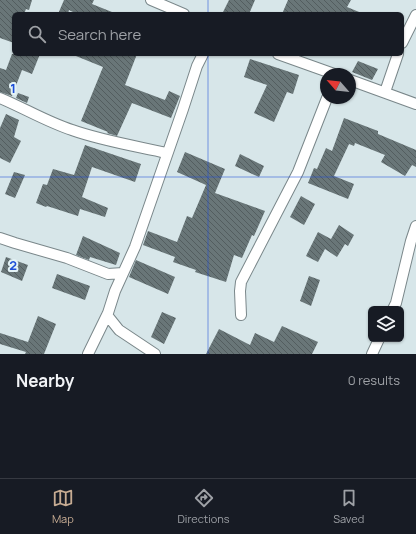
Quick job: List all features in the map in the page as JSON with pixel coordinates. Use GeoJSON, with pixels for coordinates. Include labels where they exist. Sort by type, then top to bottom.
{"type":"FeatureCollection","features":[{"type":"Feature","properties":{"kind":"street"},"geometry":{"type":"LineString","coordinates":[[151,0],[179,12]]}},
{"type":"Feature","properties":{"kind":"street"},"geometry":{"type":"LineString","coordinates":[[404,39],[416,15]]}},
{"type":"Feature","properties":{"kind":"street"},"geometry":{"type":"LineString","coordinates":[[88,354],[107,315],[116,288],[135,247],[167,153],[184,109],[197,66],[202,56]]}},
{"type":"Feature","properties":{"kind":"street"},"geometry":{"type":"LineString","coordinates":[[284,56],[320,69]]}},
{"type":"Feature","properties":{"kind":"street"},"geometry":{"type":"LineString","coordinates":[[385,92],[397,56]]}},
{"type":"Feature","properties":{"kind":"street"},"geometry":{"type":"LineString","coordinates":[[356,82],[416,104]]}},
{"type":"Feature","properties":{"kind":"street"},"geometry":{"type":"LineString","coordinates":[[0,98],[46,120],[72,130],[100,139],[167,153]]}},
{"type":"Feature","properties":{"kind":"street"},"geometry":{"type":"LineString","coordinates":[[241,315],[241,282],[298,172],[325,104]]}},
{"type":"Feature","properties":{"kind":"street"},"geometry":{"type":"LineString","coordinates":[[394,306],[416,226]]}},
{"type":"Feature","properties":{"kind":"street"},"geometry":{"type":"LineString","coordinates":[[1,239],[67,258],[108,274],[123,273]]}},
{"type":"Feature","properties":{"kind":"street"},"geometry":{"type":"LineString","coordinates":[[108,274],[116,288]]}},
{"type":"Feature","properties":{"kind":"street"},"geometry":{"type":"LineString","coordinates":[[107,315],[119,330],[155,354]]}},
{"type":"Feature","properties":{"kind":"street"},"geometry":{"type":"LineString","coordinates":[[372,354],[378,342]]}},
{"type":"Feature","properties":{"kind":"building"},"geometry":{"type":"Polygon","coordinates":[[[0,0],[32,0],[29,10],[26,9],[25,12],[12,12],[12,42],[0,38],[0,0]]]}},
{"type":"Feature","properties":{"kind":"building"},"geometry":{"type":"Polygon","coordinates":[[[64,0],[94,0],[92,4],[112,12],[73,12],[69,10],[68,12],[59,12],[64,0]]]}},
{"type":"Feature","properties":{"kind":"building"},"geometry":{"type":"Polygon","coordinates":[[[229,0],[255,0],[250,12],[223,12],[229,0]]]}},
{"type":"Feature","properties":{"kind":"building"},"geometry":{"type":"Polygon","coordinates":[[[288,0],[351,0],[347,7],[359,12],[283,12],[288,0]]]}},
{"type":"Feature","properties":{"kind":"building"},"geometry":{"type":"Polygon","coordinates":[[[12,54],[12,56],[39,56],[32,74],[22,70],[12,96],[0,92],[0,68],[6,70],[12,54]]]}},
{"type":"Feature","properties":{"kind":"building"},"geometry":{"type":"Polygon","coordinates":[[[76,56],[136,56],[125,85],[165,100],[169,91],[180,96],[171,118],[132,103],[117,136],[81,121],[103,67],[76,56]]]}},
{"type":"Feature","properties":{"kind":"building"},"geometry":{"type":"Polygon","coordinates":[[[250,59],[299,75],[293,94],[287,92],[274,122],[254,113],[267,85],[244,77],[250,59]]]}},
{"type":"Feature","properties":{"kind":"building"},"geometry":{"type":"Polygon","coordinates":[[[358,61],[378,69],[372,80],[356,74],[356,68],[354,68],[358,61]]]}},
{"type":"Feature","properties":{"kind":"building"},"geometry":{"type":"Polygon","coordinates":[[[18,93],[29,97],[27,103],[16,98],[18,93]]]}},
{"type":"Feature","properties":{"kind":"building"},"geometry":{"type":"Polygon","coordinates":[[[6,114],[19,120],[14,137],[21,141],[10,163],[0,158],[0,128],[6,114]]]}},
{"type":"Feature","properties":{"kind":"building"},"geometry":{"type":"Polygon","coordinates":[[[344,118],[378,131],[378,134],[416,150],[416,167],[412,165],[405,176],[381,162],[385,155],[355,143],[354,146],[349,144],[334,176],[354,184],[348,199],[308,183],[314,168],[317,169],[326,148],[332,151],[344,118]]]}},
{"type":"Feature","properties":{"kind":"building"},"geometry":{"type":"Polygon","coordinates":[[[85,145],[141,164],[135,182],[92,167],[82,197],[108,208],[105,217],[80,209],[78,216],[36,203],[43,184],[47,185],[53,169],[74,175],[85,145]]]}},
{"type":"Feature","properties":{"kind":"building"},"geometry":{"type":"Polygon","coordinates":[[[185,152],[225,169],[215,193],[265,211],[242,258],[234,255],[226,282],[195,272],[196,270],[173,262],[175,257],[143,245],[148,231],[177,242],[187,216],[192,218],[206,185],[177,172],[185,152]]]}},
{"type":"Feature","properties":{"kind":"building"},"geometry":{"type":"Polygon","coordinates":[[[240,154],[264,166],[259,177],[235,166],[240,154]]]}},
{"type":"Feature","properties":{"kind":"building"},"geometry":{"type":"Polygon","coordinates":[[[14,172],[25,175],[15,198],[5,194],[14,172]]]}},
{"type":"Feature","properties":{"kind":"building"},"geometry":{"type":"Polygon","coordinates":[[[301,196],[315,204],[304,225],[290,217],[301,196]]]}},
{"type":"Feature","properties":{"kind":"building"},"geometry":{"type":"Polygon","coordinates":[[[339,225],[354,235],[348,246],[345,244],[337,257],[325,249],[318,262],[306,256],[318,232],[331,239],[339,225]]]}},
{"type":"Feature","properties":{"kind":"building"},"geometry":{"type":"Polygon","coordinates":[[[83,236],[120,253],[116,265],[90,257],[89,260],[76,255],[83,236]]]}},
{"type":"Feature","properties":{"kind":"building"},"geometry":{"type":"Polygon","coordinates":[[[6,257],[28,265],[22,281],[1,272],[6,257]]]}},
{"type":"Feature","properties":{"kind":"building"},"geometry":{"type":"Polygon","coordinates":[[[136,260],[175,277],[168,294],[129,277],[136,260]]]}},
{"type":"Feature","properties":{"kind":"building"},"geometry":{"type":"Polygon","coordinates":[[[57,274],[90,286],[85,300],[52,288],[57,274]]]}},
{"type":"Feature","properties":{"kind":"building"},"geometry":{"type":"Polygon","coordinates":[[[309,276],[320,280],[311,306],[300,301],[309,276]]]}},
{"type":"Feature","properties":{"kind":"building"},"geometry":{"type":"Polygon","coordinates":[[[162,312],[176,318],[164,344],[151,337],[162,312]]]}},
{"type":"Feature","properties":{"kind":"building"},"geometry":{"type":"Polygon","coordinates":[[[38,316],[56,324],[44,354],[25,354],[26,352],[0,344],[0,333],[28,342],[38,316]]]}},
{"type":"Feature","properties":{"kind":"building"},"geometry":{"type":"Polygon","coordinates":[[[282,326],[318,342],[312,354],[206,354],[219,329],[250,345],[255,333],[274,342],[282,326]]]}}]}
